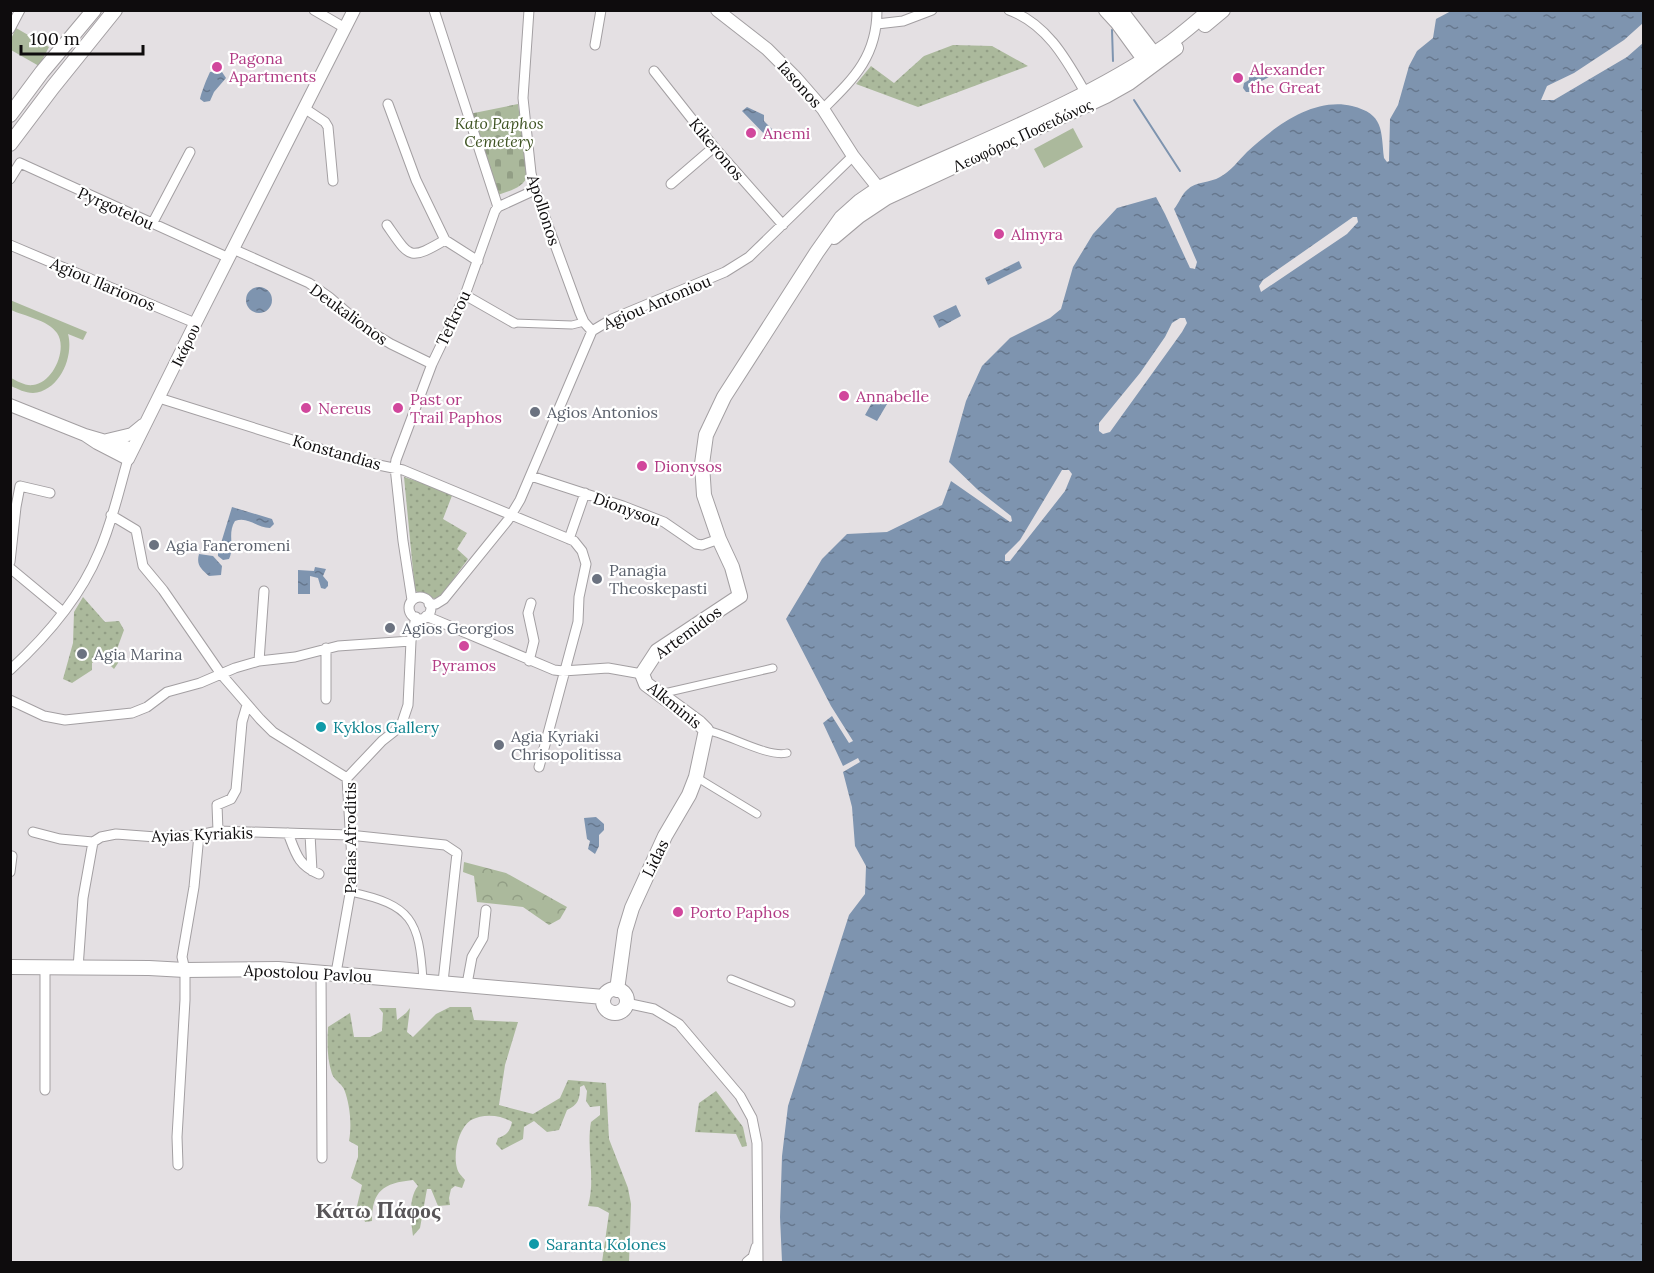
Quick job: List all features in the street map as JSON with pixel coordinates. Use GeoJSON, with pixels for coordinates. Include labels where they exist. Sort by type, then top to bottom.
{"type":"FeatureCollection","features":[{"type":"Feature","properties":{"kind":"main road"},"geometry":{"type":"LineString","coordinates":[[10,115],[42,72],[94,10]]}},
{"type":"Feature","properties":{"kind":"main road"},"geometry":{"type":"LineString","coordinates":[[10,144],[115,10]]}},
{"type":"Feature","properties":{"kind":"main road"},"geometry":{"type":"LineString","coordinates":[[1106,10],[1152,60]]}},
{"type":"Feature","properties":{"kind":"main road"},"geometry":{"type":"LineString","coordinates":[[1120,10],[1152,60]]}},
{"type":"Feature","properties":{"kind":"main road","name":"Λεωφόρος Ποσειδώνος"},"geometry":{"type":"LineString","coordinates":[[740,596],[732,567],[719,539],[704,495],[702,464],[706,435],[722,400],[841,218],[860,201],[879,195],[1106,96],[1210,10]]}},
{"type":"Feature","properties":{"kind":"main road","name":"Λεωφόρος Ποσειδώνος"},"geometry":{"type":"LineString","coordinates":[[879,195],[1152,60],[1223,10]]}},
{"type":"Feature","properties":{"kind":"main road","name":"Artemidos"},"geometry":{"type":"LineString","coordinates":[[642,674],[657,651],[740,596]]}},
{"type":"Feature","properties":{"kind":"main road","name":"Alkminis"},"geometry":{"type":"LineString","coordinates":[[642,674],[646,684],[706,730]]}},
{"type":"Feature","properties":{"kind":"main road","name":"Lidas"},"geometry":{"type":"LineString","coordinates":[[617,990],[625,931],[634,902],[665,836],[689,795],[696,777],[706,730]]}},
{"type":"Feature","properties":{"kind":"main road","name":"Apostolou Pavlou"},"geometry":{"type":"LineString","coordinates":[[10,967],[321,971],[604,997]]}},
{"type":"Feature","properties":{"kind":"main road"},"geometry":{"type":"LineString","coordinates":[[617,990],[624,994],[626,1003],[621,1011],[612,1013],[604,1007],[604,997],[608,992],[617,990]]}},
{"type":"Feature","properties":{"kind":"street"},"geometry":{"type":"LineString","coordinates":[[10,29],[20,10]]}},
{"type":"Feature","properties":{"kind":"street"},"geometry":{"type":"LineString","coordinates":[[314,10],[345,28]]}},
{"type":"Feature","properties":{"kind":"street","name":"Ικάρου"},"geometry":{"type":"LineString","coordinates":[[10,670],[34,648],[63,612],[94,564],[131,454],[354,10]]}},
{"type":"Feature","properties":{"kind":"street"},"geometry":{"type":"LineString","coordinates":[[434,10],[498,207],[535,190]]}},
{"type":"Feature","properties":{"kind":"street","name":"Apollonos"},"geometry":{"type":"LineString","coordinates":[[528,10],[523,98],[535,190],[584,322],[592,331]]}},
{"type":"Feature","properties":{"kind":"street"},"geometry":{"type":"LineString","coordinates":[[595,45],[601,10]]}},
{"type":"Feature","properties":{"kind":"street","name":"Iasonos"},"geometry":{"type":"LineString","coordinates":[[717,10],[767,49],[796,78],[823,109],[879,195]]}},
{"type":"Feature","properties":{"kind":"street"},"geometry":{"type":"LineString","coordinates":[[823,109],[863,65],[869,53],[877,24],[877,10]]}},
{"type":"Feature","properties":{"kind":"street"},"geometry":{"type":"LineString","coordinates":[[877,24],[903,21],[932,10]]}},
{"type":"Feature","properties":{"kind":"street"},"geometry":{"type":"LineString","coordinates":[[1009,10],[1034,23],[1047,36],[1060,51],[1085,92]]}},
{"type":"Feature","properties":{"kind":"street","name":"Kikeronos"},"geometry":{"type":"LineString","coordinates":[[654,71],[714,147],[783,225]]}},
{"type":"Feature","properties":{"kind":"street"},"geometry":{"type":"LineString","coordinates":[[388,104],[416,180],[445,240],[478,261]]}},
{"type":"Feature","properties":{"kind":"street"},"geometry":{"type":"LineString","coordinates":[[304,108],[325,122],[328,127],[333,181]]}},
{"type":"Feature","properties":{"kind":"street"},"geometry":{"type":"LineString","coordinates":[[671,184],[714,147]]}},
{"type":"Feature","properties":{"kind":"street"},"geometry":{"type":"LineString","coordinates":[[152,224],[190,152]]}},
{"type":"Feature","properties":{"kind":"street","name":"Agiou Antoniou"},"geometry":{"type":"LineString","coordinates":[[429,604],[436,604],[444,599],[511,515],[531,476],[592,331],[612,319],[726,272],[749,257],[853,156]]}},
{"type":"Feature","properties":{"kind":"street","name":"Pyrgotelou"},"geometry":{"type":"LineString","coordinates":[[10,179],[20,163],[152,224],[231,253]]}},
{"type":"Feature","properties":{"kind":"street","name":"Tefkrou"},"geometry":{"type":"LineString","coordinates":[[395,467],[432,364],[465,295],[498,207]]}},
{"type":"Feature","properties":{"kind":"street"},"geometry":{"type":"LineString","coordinates":[[387,225],[405,250],[411,253],[421,254],[445,240]]}},
{"type":"Feature","properties":{"kind":"street","name":"Agiou Ilarionos"},"geometry":{"type":"LineString","coordinates":[[10,245],[195,323]]}},
{"type":"Feature","properties":{"kind":"street","name":"Deukalionos"},"geometry":{"type":"LineString","coordinates":[[231,253],[309,284],[329,297],[366,329],[432,364]]}},
{"type":"Feature","properties":{"kind":"street"},"geometry":{"type":"LineString","coordinates":[[465,295],[514,323],[572,325],[584,322]]}},
{"type":"Feature","properties":{"kind":"street","name":"Konstandias"},"geometry":{"type":"LineString","coordinates":[[159,398],[359,461],[395,467],[569,539]]}},
{"type":"Feature","properties":{"kind":"street"},"geometry":{"type":"LineString","coordinates":[[10,405],[86,435],[106,440],[131,454]]}},
{"type":"Feature","properties":{"kind":"street"},"geometry":{"type":"LineString","coordinates":[[106,440],[132,434],[146,423]]}},
{"type":"Feature","properties":{"kind":"street"},"geometry":{"type":"LineString","coordinates":[[86,435],[97,443],[131,454]]}},
{"type":"Feature","properties":{"kind":"street"},"geometry":{"type":"LineString","coordinates":[[395,467],[412,600],[410,611],[416,617],[426,616],[430,611],[429,604],[421,597],[412,600]]}},
{"type":"Feature","properties":{"kind":"street","name":"Dionysou"},"geometry":{"type":"LineString","coordinates":[[531,476],[664,522],[696,544],[719,539]]}},
{"type":"Feature","properties":{"kind":"street"},"geometry":{"type":"LineString","coordinates":[[10,562],[20,486],[50,493]]}},
{"type":"Feature","properties":{"kind":"street"},"geometry":{"type":"LineString","coordinates":[[539,767],[578,622],[581,587],[586,564],[582,551],[569,539],[585,493]]}},
{"type":"Feature","properties":{"kind":"street"},"geometry":{"type":"LineString","coordinates":[[111,515],[136,530],[143,566],[164,590],[221,674],[247,705],[273,732],[347,778]]}},
{"type":"Feature","properties":{"kind":"street"},"geometry":{"type":"LineString","coordinates":[[10,568],[63,612]]}},
{"type":"Feature","properties":{"kind":"street"},"geometry":{"type":"LineString","coordinates":[[259,661],[264,591]]}},
{"type":"Feature","properties":{"kind":"street"},"geometry":{"type":"LineString","coordinates":[[529,661],[534,641],[528,614],[531,603]]}},
{"type":"Feature","properties":{"kind":"street"},"geometry":{"type":"LineString","coordinates":[[426,616],[464,630],[529,661],[563,671]]}},
{"type":"Feature","properties":{"kind":"street","name":"Pafias Afroditis"},"geometry":{"type":"LineString","coordinates":[[336,972],[353,877],[347,778],[382,741],[401,726],[408,705],[411,641],[416,617]]}},
{"type":"Feature","properties":{"kind":"street"},"geometry":{"type":"LineString","coordinates":[[10,700],[44,716],[65,720],[132,713],[147,707],[167,692],[201,683],[259,661],[295,657],[338,645],[411,641]]}},
{"type":"Feature","properties":{"kind":"street"},"geometry":{"type":"LineString","coordinates":[[326,648],[326,699]]}},
{"type":"Feature","properties":{"kind":"street","name":"Alkminis"},"geometry":{"type":"LineString","coordinates":[[563,671],[608,668],[642,674]]}},
{"type":"Feature","properties":{"kind":"street"},"geometry":{"type":"LineString","coordinates":[[660,694],[773,668]]}},
{"type":"Feature","properties":{"kind":"street"},"geometry":{"type":"LineString","coordinates":[[218,831],[217,805],[231,799],[236,790],[242,722],[247,705]]}},
{"type":"Feature","properties":{"kind":"street","name":"Alkminis"},"geometry":{"type":"LineString","coordinates":[[706,730],[718,732],[773,754],[787,753]]}},
{"type":"Feature","properties":{"kind":"street"},"geometry":{"type":"LineString","coordinates":[[696,777],[757,814]]}},
{"type":"Feature","properties":{"kind":"street","name":"Ayias Kyriakis"},"geometry":{"type":"LineString","coordinates":[[33,832],[60,839],[93,842],[116,834],[156,837],[199,835],[218,831],[349,836],[445,844],[457,853],[443,982]]}},
{"type":"Feature","properties":{"kind":"street"},"geometry":{"type":"LineString","coordinates":[[288,833],[297,858],[307,869],[315,873],[310,834]]}},
{"type":"Feature","properties":{"kind":"street"},"geometry":{"type":"LineString","coordinates":[[178,1165],[177,1137],[185,1000],[182,957],[194,887],[199,835]]}},
{"type":"Feature","properties":{"kind":"street"},"geometry":{"type":"LineString","coordinates":[[78,968],[84,889],[93,842]]}},
{"type":"Feature","properties":{"kind":"street"},"geometry":{"type":"LineString","coordinates":[[10,872],[12,856]]}},
{"type":"Feature","properties":{"kind":"street"},"geometry":{"type":"LineString","coordinates":[[351,892],[384,901],[396,907],[410,919],[415,928],[423,980]]}},
{"type":"Feature","properties":{"kind":"street"},"geometry":{"type":"LineString","coordinates":[[467,984],[472,957],[483,938],[486,910]]}},
{"type":"Feature","properties":{"kind":"street"},"geometry":{"type":"LineString","coordinates":[[45,967],[45,1090]]}},
{"type":"Feature","properties":{"kind":"street"},"geometry":{"type":"LineString","coordinates":[[321,971],[322,1158]]}},
{"type":"Feature","properties":{"kind":"street"},"geometry":{"type":"LineString","coordinates":[[731,979],[791,1003]]}},
{"type":"Feature","properties":{"kind":"street"},"geometry":{"type":"LineString","coordinates":[[626,1003],[654,1009],[679,1024],[743,1101],[752,1118],[757,1143],[758,1263]]}},
{"type":"Feature","properties":{"kind":"street"},"geometry":{"type":"LineString","coordinates":[[747,1263],[753,1257],[759,1242]]}},
{"type":"Feature","properties":{"kind":"green space"},"geometry":{"type":"Polygon","coordinates":[[[16,28],[49,47],[39,66],[11,50],[11,39],[16,28]]]}},
{"type":"Feature","properties":{"kind":"green space"},"geometry":{"type":"Polygon","coordinates":[[[953,45],[992,46],[1028,66],[918,107],[856,84],[871,66],[894,83],[924,56],[953,45]]]}},
{"type":"Feature","properties":{"kind":"green space","name":"Kato Paphos Cemetery"},"geometry":{"type":"Polygon","coordinates":[[[518,104],[528,174],[520,185],[498,195],[469,114],[518,104]]]}},
{"type":"Feature","properties":{"kind":"green space"},"geometry":{"type":"Polygon","coordinates":[[[1073,128],[1083,147],[1044,168],[1034,149],[1073,128]]]}},
{"type":"Feature","properties":{"kind":"green space"},"geometry":{"type":"Polygon","coordinates":[[[10,300],[87,332],[83,340],[68,334],[67,362],[58,379],[43,391],[33,393],[19,390],[11,386],[11,378],[33,385],[47,378],[60,356],[60,340],[57,333],[48,325],[11,310],[10,300]]]}},
{"type":"Feature","properties":{"kind":"green space"},"geometry":{"type":"Polygon","coordinates":[[[404,477],[453,493],[443,519],[467,533],[457,549],[468,559],[438,600],[415,591],[404,477]]]}},
{"type":"Feature","properties":{"kind":"green space"},"geometry":{"type":"Polygon","coordinates":[[[83,597],[105,622],[119,621],[124,630],[117,649],[118,663],[114,669],[104,659],[99,658],[92,663],[92,670],[72,683],[63,679],[73,643],[74,612],[83,597]]]}},
{"type":"Feature","properties":{"kind":"green space"},"geometry":{"type":"Polygon","coordinates":[[[464,862],[506,873],[567,907],[560,919],[549,925],[523,907],[477,902],[474,876],[463,872],[464,862]]]}},
{"type":"Feature","properties":{"kind":"green space"},"geometry":{"type":"Polygon","coordinates":[[[450,1007],[471,1007],[474,1020],[518,1022],[505,1065],[499,1105],[533,1114],[560,1098],[568,1080],[606,1083],[609,1139],[628,1188],[631,1204],[629,1262],[602,1262],[609,1213],[598,1207],[588,1206],[591,1185],[591,1122],[600,1115],[600,1106],[590,1107],[586,1101],[587,1091],[584,1085],[580,1087],[576,1104],[567,1110],[559,1130],[547,1132],[534,1121],[524,1127],[523,1139],[502,1150],[496,1144],[498,1138],[508,1132],[512,1122],[492,1116],[481,1116],[471,1120],[463,1129],[456,1149],[457,1168],[465,1180],[462,1188],[455,1186],[451,1189],[450,1205],[438,1206],[431,1189],[427,1189],[420,1228],[413,1236],[411,1203],[418,1186],[413,1180],[394,1183],[381,1190],[374,1202],[372,1221],[365,1222],[362,1211],[357,1206],[362,1185],[351,1178],[358,1157],[358,1146],[349,1141],[348,1101],[344,1089],[333,1076],[330,1068],[328,1027],[350,1013],[354,1037],[370,1037],[382,1031],[383,1013],[379,1008],[396,1008],[397,1020],[410,1008],[407,1032],[413,1037],[436,1014],[450,1007]]]}},
{"type":"Feature","properties":{"kind":"green space"},"geometry":{"type":"Polygon","coordinates":[[[716,1091],[743,1127],[747,1146],[742,1147],[736,1134],[695,1132],[699,1103],[716,1091]]]}},
{"type":"Feature","properties":{"kind":"water"},"geometry":{"type":"Polygon","coordinates":[[[1453,10],[1643,11],[1643,1262],[782,1262],[780,1217],[782,1156],[788,1106],[849,915],[865,894],[866,866],[855,846],[852,807],[843,772],[860,762],[858,758],[843,766],[823,723],[832,716],[849,743],[853,741],[831,706],[786,619],[822,559],[847,534],[887,532],[942,505],[951,481],[1010,522],[1012,521],[1011,516],[978,490],[949,462],[966,401],[982,366],[1010,338],[1050,318],[1061,309],[1073,267],[1093,234],[1117,208],[1156,197],[1190,268],[1195,269],[1197,262],[1174,209],[1191,187],[1224,175],[1258,142],[1295,116],[1323,106],[1337,104],[1362,109],[1370,114],[1379,125],[1384,158],[1387,162],[1389,161],[1390,119],[1398,105],[1409,66],[1417,51],[1433,38],[1436,19],[1453,10]]]}},
{"type":"Feature","properties":{"kind":"water"},"geometry":{"type":"Polygon","coordinates":[[[1266,69],[1269,77],[1256,84],[1256,88],[1251,92],[1246,92],[1243,88],[1244,83],[1249,80],[1249,76],[1266,69]]]}},
{"type":"Feature","properties":{"kind":"water"},"geometry":{"type":"Polygon","coordinates":[[[210,72],[222,72],[226,78],[214,92],[210,101],[204,102],[200,99],[204,86],[210,72]]]}},
{"type":"Feature","properties":{"kind":"water"},"geometry":{"type":"Polygon","coordinates":[[[747,107],[764,115],[764,121],[777,134],[770,140],[742,111],[747,107]]]}},
{"type":"Feature","properties":{"kind":"water"},"geometry":{"type":"Polygon","coordinates":[[[1019,261],[1022,268],[988,285],[985,278],[1019,261]]]}},
{"type":"Feature","properties":{"kind":"water"},"geometry":{"type":"Polygon","coordinates":[[[259,287],[268,291],[272,300],[268,309],[259,313],[250,309],[246,300],[250,291],[259,287]]]}},
{"type":"Feature","properties":{"kind":"water"},"geometry":{"type":"Polygon","coordinates":[[[956,305],[961,316],[939,328],[933,316],[956,305]]]}},
{"type":"Feature","properties":{"kind":"water"},"geometry":{"type":"Polygon","coordinates":[[[878,392],[890,399],[877,421],[865,415],[878,392]]]}},
{"type":"Feature","properties":{"kind":"water"},"geometry":{"type":"Polygon","coordinates":[[[232,507],[272,519],[274,524],[270,528],[244,520],[235,521],[232,530],[231,554],[229,559],[223,560],[218,553],[232,507]]]}},
{"type":"Feature","properties":{"kind":"water"},"geometry":{"type":"Polygon","coordinates":[[[199,554],[213,556],[222,566],[221,575],[209,576],[199,564],[199,554]]]}},
{"type":"Feature","properties":{"kind":"water"},"geometry":{"type":"Polygon","coordinates":[[[315,567],[326,569],[323,576],[328,586],[325,589],[321,588],[318,578],[310,576],[310,594],[298,594],[298,570],[314,571],[315,567]]]}},
{"type":"Feature","properties":{"kind":"water"},"geometry":{"type":"Polygon","coordinates":[[[596,817],[604,824],[604,830],[599,835],[599,846],[595,854],[588,849],[590,841],[587,839],[584,818],[596,817]]]}},
{"type":"Feature","properties":{"kind":"pier"},"geometry":{"type":"Polygon","coordinates":[[[1643,23],[1643,43],[1627,57],[1554,100],[1541,100],[1547,86],[1574,73],[1624,40],[1643,23]]]}},
{"type":"Feature","properties":{"kind":"pier"},"geometry":{"type":"Polygon","coordinates":[[[1353,217],[1357,217],[1358,222],[1347,234],[1261,292],[1259,286],[1263,280],[1353,217]]]}},
{"type":"Feature","properties":{"kind":"pier"},"geometry":{"type":"Polygon","coordinates":[[[1185,318],[1187,323],[1182,332],[1110,432],[1103,434],[1099,431],[1099,423],[1140,373],[1172,323],[1185,318]]]}},
{"type":"Feature","properties":{"kind":"pier"},"geometry":{"type":"Polygon","coordinates":[[[1062,470],[1069,470],[1072,474],[1065,491],[1010,561],[1005,561],[1005,555],[1020,540],[1062,470]]]}},
{"type":"Feature","properties":{"kind":"waterway"},"geometry":{"type":"LineString","coordinates":[[1112,30],[1113,61]]}},
{"type":"Feature","properties":{"kind":"waterway"},"geometry":{"type":"LineString","coordinates":[[1134,100],[1180,171]]}},
{"type":"Feature","properties":{"kind":"place","name":"Pagona Apartments"},"geometry":{"type":"Point","coordinates":[217,67]}},
{"type":"Feature","properties":{"kind":"place","name":"Alexander the Great"},"geometry":{"type":"Point","coordinates":[1238,78]}},
{"type":"Feature","properties":{"kind":"place","name":"Anemi"},"geometry":{"type":"Point","coordinates":[751,133]}},
{"type":"Feature","properties":{"kind":"place","name":"Almyra"},"geometry":{"type":"Point","coordinates":[999,234]}},
{"type":"Feature","properties":{"kind":"place","name":"Annabelle"},"geometry":{"type":"Point","coordinates":[844,396]}},
{"type":"Feature","properties":{"kind":"place","name":"Nereus"},"geometry":{"type":"Point","coordinates":[306,408]}},
{"type":"Feature","properties":{"kind":"place","name":"Past or Trail Paphos"},"geometry":{"type":"Point","coordinates":[398,408]}},
{"type":"Feature","properties":{"kind":"place","name":"Agios Antonios"},"geometry":{"type":"Point","coordinates":[535,412]}},
{"type":"Feature","properties":{"kind":"place","name":"Dionysos"},"geometry":{"type":"Point","coordinates":[642,466]}},
{"type":"Feature","properties":{"kind":"place","name":"Agia Faneromeni"},"geometry":{"type":"Point","coordinates":[154,545]}},
{"type":"Feature","properties":{"kind":"place","name":"Panagia Theoskepasti"},"geometry":{"type":"Point","coordinates":[597,579]}},
{"type":"Feature","properties":{"kind":"place","name":"Agios Georgios"},"geometry":{"type":"Point","coordinates":[390,628]}},
{"type":"Feature","properties":{"kind":"place","name":"Pyramos"},"geometry":{"type":"Point","coordinates":[464,646]}},
{"type":"Feature","properties":{"kind":"place","name":"Agia Marina"},"geometry":{"type":"Point","coordinates":[82,654]}},
{"type":"Feature","properties":{"kind":"place","name":"Kyklos Gallery"},"geometry":{"type":"Point","coordinates":[321,727]}},
{"type":"Feature","properties":{"kind":"place","name":"Agia Kyriaki Chrisopolitissa"},"geometry":{"type":"Point","coordinates":[499,745]}},
{"type":"Feature","properties":{"kind":"place","name":"Porto Paphos"},"geometry":{"type":"Point","coordinates":[678,912]}},
{"type":"Feature","properties":{"kind":"place","name":"Saranta Kolones"},"geometry":{"type":"Point","coordinates":[534,1244]}},
{"type":"Feature","properties":{"kind":"district","name":"Κάτω Πάφος"},"geometry":{"type":"Point","coordinates":[378,1210]}}]}
